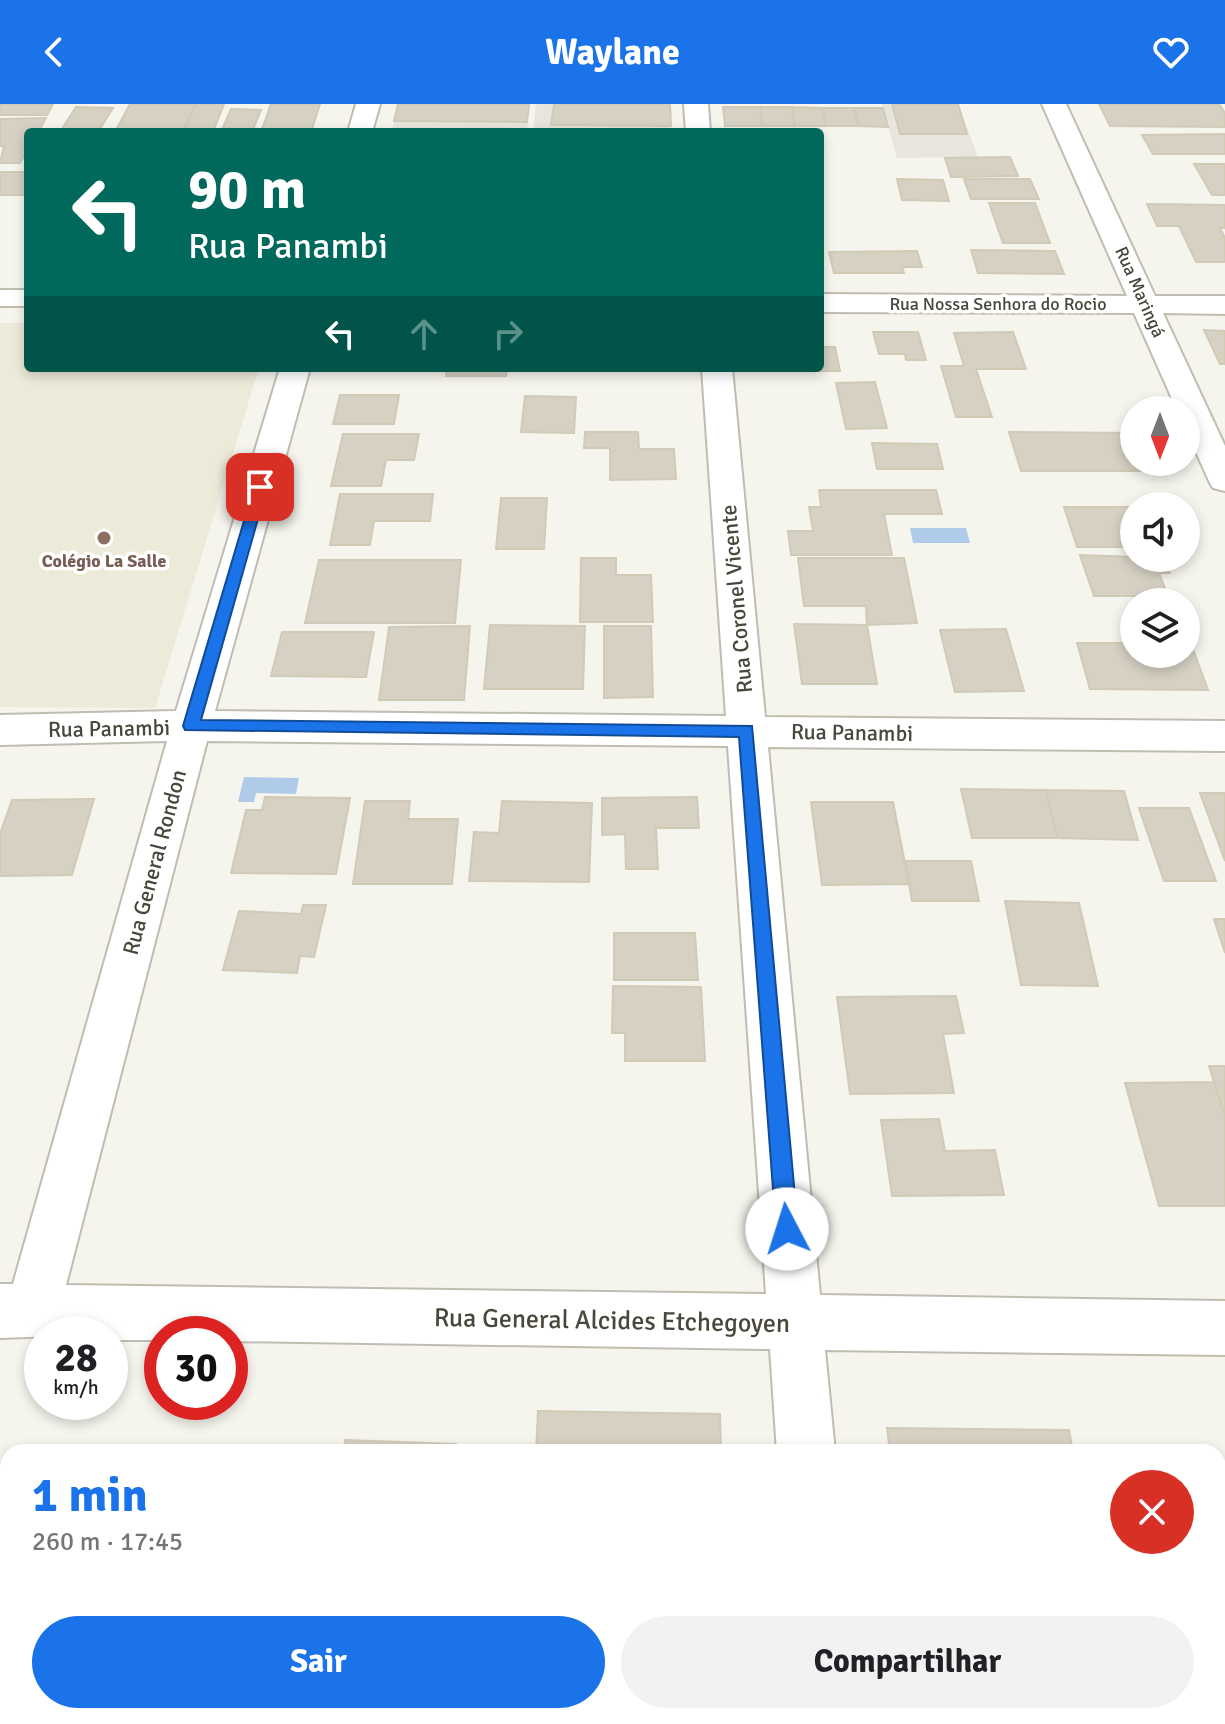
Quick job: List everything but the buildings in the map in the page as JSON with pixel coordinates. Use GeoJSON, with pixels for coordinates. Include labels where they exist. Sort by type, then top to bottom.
{"type":"FeatureCollection","features":[{"type":"Feature","properties":{"kind":"street"},"geometry":{"type":"LineString","coordinates":[[361,128],[368,104]]}},
{"type":"Feature","properties":{"kind":"street"},"geometry":{"type":"LineString","coordinates":[[696,104],[698,128]]}},
{"type":"Feature","properties":{"kind":"street","name":"Rua Maringá"},"geometry":{"type":"LineString","coordinates":[[1054,104],[1225,481]]}},
{"type":"Feature","properties":{"kind":"street"},"geometry":{"type":"LineString","coordinates":[[0,298],[24,298]]}},
{"type":"Feature","properties":{"kind":"street","name":"Rua Nossa Senhora do Rocio"},"geometry":{"type":"LineString","coordinates":[[824,303],[1225,305]]}},
{"type":"Feature","properties":{"kind":"street","name":"Rua General Rondon"},"geometry":{"type":"LineString","coordinates":[[16,1311],[294,372]]}},
{"type":"Feature","properties":{"kind":"street","name":"Rua Coronel Vicente"},"geometry":{"type":"LineString","coordinates":[[717,372],[805,1444]]}},
{"type":"Feature","properties":{"kind":"street","name":"Rua Panambi"},"geometry":{"type":"LineString","coordinates":[[0,730],[191,726],[1225,736]]}},
{"type":"Feature","properties":{"kind":"street","name":"Rua General Alcides Etchegoyen"},"geometry":{"type":"LineString","coordinates":[[16,1311],[1225,1328]]}},
{"type":"Feature","properties":{"kind":"shaded area"},"geometry":{"type":"Polygon","coordinates":[[[398,104],[529,104],[527,128],[393,128],[398,104]]]}},
{"type":"Feature","properties":{"kind":"shaded area"},"geometry":{"type":"Polygon","coordinates":[[[536,104],[670,104],[671,128],[533,128],[536,104]]]}},
{"type":"Feature","properties":{"kind":"shaded area"},"geometry":{"type":"Polygon","coordinates":[[[882,104],[958,104],[978,157],[897,158],[882,104]]]}},
{"type":"Feature","properties":{"kind":"shaded area","name":"Colégio La Salle"},"geometry":{"type":"Polygon","coordinates":[[[0,323],[24,323],[24,372],[258,372],[155,708],[0,707],[0,323]]]}},
{"type":"Feature","properties":{"kind":"water"},"geometry":{"type":"Polygon","coordinates":[[[910,528],[966,528],[970,543],[913,543],[910,528]]]}},
{"type":"Feature","properties":{"kind":"water"},"geometry":{"type":"Polygon","coordinates":[[[244,777],[299,778],[296,794],[256,793],[254,802],[238,802],[244,777]]]}},
{"type":"Feature","properties":{"kind":"place","name":"Colégio La Salle"},"geometry":{"type":"Point","coordinates":[104,538]}},
{"type":"Feature","properties":{"kind":"route"},"geometry":{"type":"LineString","coordinates":[[260,487],[191,726],[747,731],[787,1229]]}}]}
